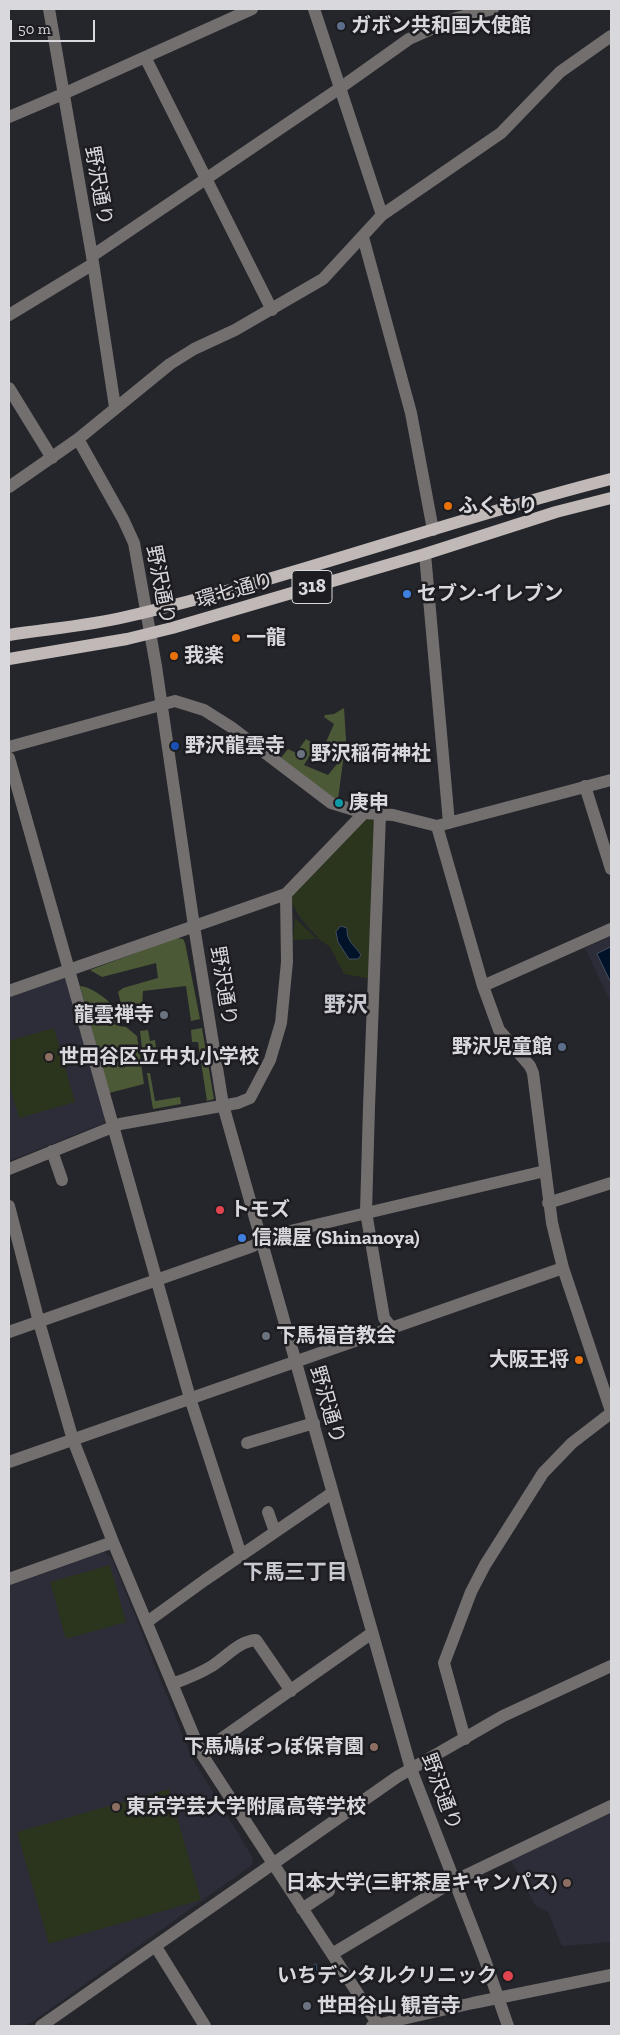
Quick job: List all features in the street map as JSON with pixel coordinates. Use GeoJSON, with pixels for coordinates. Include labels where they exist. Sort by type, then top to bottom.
{"type":"FeatureCollection","features":[{"type":"Feature","properties":{"kind":"main road","name":"環七通り"},"geometry":{"type":"LineString","coordinates":[[9,635],[123,618],[225,592],[525,501],[611,479]]}},
{"type":"Feature","properties":{"kind":"main road","name":"環七通り"},"geometry":{"type":"LineString","coordinates":[[9,659],[151,633],[425,554],[556,512],[611,498]]}},
{"type":"Feature","properties":{"kind":"street","name":"野沢通り"},"geometry":{"type":"LineString","coordinates":[[49,9],[115,407]]}},
{"type":"Feature","properties":{"kind":"street"},"geometry":{"type":"LineString","coordinates":[[9,117],[252,9]]}},
{"type":"Feature","properties":{"kind":"street"},"geometry":{"type":"LineString","coordinates":[[314,9],[382,215]]}},
{"type":"Feature","properties":{"kind":"street"},"geometry":{"type":"LineString","coordinates":[[9,315],[92,260],[205,178],[340,88],[409,39],[456,18],[493,9]]}},
{"type":"Feature","properties":{"kind":"street"},"geometry":{"type":"LineString","coordinates":[[9,487],[78,439],[170,364],[194,349],[272,310],[323,278],[364,237],[382,215],[501,133],[560,72],[611,36]]}},
{"type":"Feature","properties":{"kind":"street"},"geometry":{"type":"LineString","coordinates":[[145,57],[272,310]]}},
{"type":"Feature","properties":{"kind":"street"},"geometry":{"type":"LineString","coordinates":[[364,237],[411,413],[433,530]]}},
{"type":"Feature","properties":{"kind":"street"},"geometry":{"type":"LineString","coordinates":[[9,388],[52,458]]}},
{"type":"Feature","properties":{"kind":"street","name":"野沢通り"},"geometry":{"type":"LineString","coordinates":[[78,439],[134,543],[148,611],[194,926],[223,1105],[410,1769],[508,2026]]}},
{"type":"Feature","properties":{"kind":"street"},"geometry":{"type":"LineString","coordinates":[[425,554],[443,824],[483,986],[498,1030],[530,1066],[536,1086],[548,1203],[563,1268],[611,1412],[572,1443],[543,1473],[485,1565],[471,1592],[444,1663],[465,1739]]}},
{"type":"Feature","properties":{"kind":"street"},"geometry":{"type":"LineString","coordinates":[[9,747],[175,701],[204,710],[231,727],[331,803],[364,813],[392,815],[443,824],[611,780]]}},
{"type":"Feature","properties":{"kind":"street"},"geometry":{"type":"LineString","coordinates":[[9,758],[190,1398],[241,1555]]}},
{"type":"Feature","properties":{"kind":"street"},"geometry":{"type":"LineString","coordinates":[[584,786],[611,869]]}},
{"type":"Feature","properties":{"kind":"street"},"geometry":{"type":"LineString","coordinates":[[9,991],[286,894],[364,813]]}},
{"type":"Feature","properties":{"kind":"street"},"geometry":{"type":"LineString","coordinates":[[380,814],[368,1108],[366,1212],[384,1318],[392,1328]]}},
{"type":"Feature","properties":{"kind":"street"},"geometry":{"type":"LineString","coordinates":[[9,1169],[113,1127],[238,1103],[250,1098],[272,1051],[281,1023],[287,962],[286,894]]}},
{"type":"Feature","properties":{"kind":"street"},"geometry":{"type":"LineString","coordinates":[[483,986],[611,929]]}},
{"type":"Feature","properties":{"kind":"street"},"geometry":{"type":"LineString","coordinates":[[52,1151],[62,1180]]}},
{"type":"Feature","properties":{"kind":"street"},"geometry":{"type":"LineString","coordinates":[[9,1332],[253,1246],[269,1236],[545,1171]]}},
{"type":"Feature","properties":{"kind":"street"},"geometry":{"type":"LineString","coordinates":[[548,1203],[611,1183]]}},
{"type":"Feature","properties":{"kind":"street"},"geometry":{"type":"LineString","coordinates":[[9,1206],[39,1322],[73,1440],[113,1542],[201,1753],[332,1954],[376,2026],[611,1975]]}},
{"type":"Feature","properties":{"kind":"street"},"geometry":{"type":"LineString","coordinates":[[9,1462],[563,1268]]}},
{"type":"Feature","properties":{"kind":"street"},"geometry":{"type":"LineString","coordinates":[[247,1443],[314,1423]]}},
{"type":"Feature","properties":{"kind":"street"},"geometry":{"type":"LineString","coordinates":[[147,1622],[332,1493]]}},
{"type":"Feature","properties":{"kind":"street"},"geometry":{"type":"LineString","coordinates":[[268,1512],[275,1532]]}},
{"type":"Feature","properties":{"kind":"street"},"geometry":{"type":"LineString","coordinates":[[9,1579],[113,1542]]}},
{"type":"Feature","properties":{"kind":"street"},"geometry":{"type":"LineString","coordinates":[[201,1753],[372,1633]]}},
{"type":"Feature","properties":{"kind":"street"},"geometry":{"type":"LineString","coordinates":[[172,1684],[194,1676],[213,1666],[247,1640],[256,1640],[291,1691]]}},
{"type":"Feature","properties":{"kind":"street"},"geometry":{"type":"LineString","coordinates":[[41,2026],[156,1947],[272,1863],[410,1769],[503,1716],[611,1666]]}},
{"type":"Feature","properties":{"kind":"street"},"geometry":{"type":"LineString","coordinates":[[332,1954],[454,1881],[611,1806]]}},
{"type":"Feature","properties":{"kind":"street"},"geometry":{"type":"LineString","coordinates":[[302,1909],[329,1891]]}},
{"type":"Feature","properties":{"kind":"street"},"geometry":{"type":"LineString","coordinates":[[156,1947],[205,2026]]}},
{"type":"Feature","properties":{"kind":"shaded area"},"geometry":{"type":"Polygon","coordinates":[[[611,936],[611,1003],[585,948],[611,936]]]}},
{"type":"Feature","properties":{"kind":"shaded area","name":"世田谷区立中丸小学校"},"geometry":{"type":"Polygon","coordinates":[[[62,978],[66,980],[106,1118],[104,1123],[9,1161],[9,996],[62,978]]]}},
{"type":"Feature","properties":{"kind":"shaded area","name":"東京学芸大学附属高等学校"},"geometry":{"type":"Polygon","coordinates":[[[104,1552],[112,1558],[191,1756],[253,1858],[252,1865],[32,2022],[24,2026],[9,2026],[9,1586],[104,1552]]]}},
{"type":"Feature","properties":{"kind":"shaded area","name":"日本大学(三軒茶屋キャンパス)"},"geometry":{"type":"Polygon","coordinates":[[[611,1813],[611,1942],[562,1946],[548,1912],[535,1905],[511,1860],[611,1813]]]}},
{"type":"Feature","properties":{"kind":"green space"},"geometry":{"type":"Polygon","coordinates":[[[344,708],[346,739],[338,799],[335,800],[281,758],[288,749],[296,753],[306,739],[316,745],[304,765],[328,775],[337,764],[340,752],[326,742],[334,724],[324,717],[344,708]]]}},
{"type":"Feature","properties":{"kind":"green space"},"geometry":{"type":"Polygon","coordinates":[[[378,817],[372,979],[344,974],[330,947],[320,940],[301,919],[287,895],[364,818],[378,817]]]}},
{"type":"Feature","properties":{"kind":"green space"},"geometry":{"type":"Polygon","coordinates":[[[295,918],[317,939],[293,940],[295,918]]]}},
{"type":"Feature","properties":{"kind":"green space"},"geometry":{"type":"Polygon","coordinates":[[[176,938],[183,939],[185,943],[200,1019],[191,1021],[186,986],[143,991],[142,1008],[128,1013],[122,1008],[118,992],[123,988],[158,978],[156,963],[102,977],[90,970],[176,938]]]}},
{"type":"Feature","properties":{"kind":"green space"},"geometry":{"type":"Polygon","coordinates":[[[80,986],[94,991],[110,1002],[116,1010],[119,1026],[126,1027],[137,1036],[144,1084],[109,1093],[80,986]]]}},
{"type":"Feature","properties":{"kind":"green space"},"geometry":{"type":"Polygon","coordinates":[[[54,1028],[75,1102],[19,1118],[9,1084],[9,1041],[54,1028]]]}},
{"type":"Feature","properties":{"kind":"green space"},"geometry":{"type":"Polygon","coordinates":[[[202,1028],[214,1099],[207,1101],[198,1042],[192,1042],[191,1030],[202,1028]]]}},
{"type":"Feature","properties":{"kind":"green space"},"geometry":{"type":"Polygon","coordinates":[[[148,1030],[150,1041],[155,1040],[156,1048],[148,1049],[149,1055],[143,1056],[140,1031],[148,1030]]]}},
{"type":"Feature","properties":{"kind":"green space"},"geometry":{"type":"Polygon","coordinates":[[[147,1073],[150,1073],[155,1101],[180,1097],[181,1104],[153,1109],[147,1073]]]}},
{"type":"Feature","properties":{"kind":"green space"},"geometry":{"type":"Polygon","coordinates":[[[110,1565],[126,1622],[66,1639],[50,1582],[110,1565]]]}},
{"type":"Feature","properties":{"kind":"green space"},"geometry":{"type":"Polygon","coordinates":[[[169,1789],[201,1900],[49,1944],[17,1832],[169,1789]]]}},
{"type":"Feature","properties":{"kind":"water"},"geometry":{"type":"Polygon","coordinates":[[[341,926],[347,928],[349,940],[361,955],[358,959],[349,959],[338,942],[336,932],[341,926]]]}},
{"type":"Feature","properties":{"kind":"water"},"geometry":{"type":"Polygon","coordinates":[[[611,947],[611,983],[597,954],[611,947]]]}},
{"type":"Feature","properties":{"kind":"water"},"geometry":{"type":"Polygon","coordinates":[[[316,1964],[317,1971],[309,1978],[302,1972],[316,1964]]]}},
{"type":"Feature","properties":{"kind":"place","name":"ガボン共和国大使館"},"geometry":{"type":"Point","coordinates":[341,26]}},
{"type":"Feature","properties":{"kind":"place","name":"ふくもり"},"geometry":{"type":"Point","coordinates":[448,506]}},
{"type":"Feature","properties":{"kind":"place","name":"セブン-イレブン"},"geometry":{"type":"Point","coordinates":[407,594]}},
{"type":"Feature","properties":{"kind":"place","name":"一龍"},"geometry":{"type":"Point","coordinates":[236,638]}},
{"type":"Feature","properties":{"kind":"place","name":"我楽"},"geometry":{"type":"Point","coordinates":[174,656]}},
{"type":"Feature","properties":{"kind":"place","name":"野沢龍雲寺"},"geometry":{"type":"Point","coordinates":[175,746]}},
{"type":"Feature","properties":{"kind":"place","name":"野沢稲荷神社"},"geometry":{"type":"Point","coordinates":[301,754]}},
{"type":"Feature","properties":{"kind":"place","name":"庚申"},"geometry":{"type":"Point","coordinates":[339,803]}},
{"type":"Feature","properties":{"kind":"place","name":"龍雲禅寺"},"geometry":{"type":"Point","coordinates":[164,1015]}},
{"type":"Feature","properties":{"kind":"place","name":"野沢児童館"},"geometry":{"type":"Point","coordinates":[562,1047]}},
{"type":"Feature","properties":{"kind":"place","name":"世田谷区立中丸小学校"},"geometry":{"type":"Point","coordinates":[49,1057]}},
{"type":"Feature","properties":{"kind":"place","name":"トモズ"},"geometry":{"type":"Point","coordinates":[220,1210]}},
{"type":"Feature","properties":{"kind":"place","name":"信濃屋 (Shinanoya)"},"geometry":{"type":"Point","coordinates":[242,1238]}},
{"type":"Feature","properties":{"kind":"place","name":"下馬福音教会"},"geometry":{"type":"Point","coordinates":[266,1336]}},
{"type":"Feature","properties":{"kind":"place","name":"大阪王将"},"geometry":{"type":"Point","coordinates":[579,1360]}},
{"type":"Feature","properties":{"kind":"place","name":"下馬鳩ぽっぽ保育園"},"geometry":{"type":"Point","coordinates":[374,1747]}},
{"type":"Feature","properties":{"kind":"place","name":"東京学芸大学附属高等学校"},"geometry":{"type":"Point","coordinates":[116,1807]}},
{"type":"Feature","properties":{"kind":"place","name":"日本大学(三軒茶屋キャンパス)"},"geometry":{"type":"Point","coordinates":[567,1883]}},
{"type":"Feature","properties":{"kind":"place","name":"いちデンタルクリニック"},"geometry":{"type":"Point","coordinates":[508,1976]}},
{"type":"Feature","properties":{"kind":"place","name":"世田谷山 観音寺"},"geometry":{"type":"Point","coordinates":[307,2006]}},
{"type":"Feature","properties":{"kind":"district","name":"野沢"},"geometry":{"type":"Point","coordinates":[346,1006]}},
{"type":"Feature","properties":{"kind":"district","name":"下馬三丁目"},"geometry":{"type":"Point","coordinates":[295,1573]}}]}
